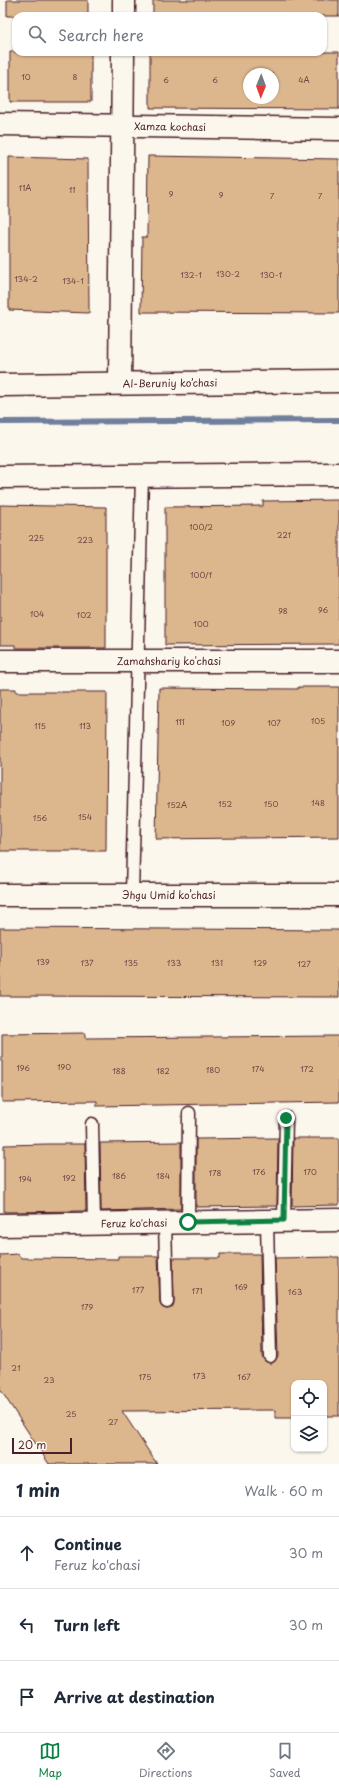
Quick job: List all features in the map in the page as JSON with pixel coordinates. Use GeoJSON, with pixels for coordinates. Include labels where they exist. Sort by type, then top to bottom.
{"type":"FeatureCollection","features":[{"type":"Feature","properties":{"kind":"street"},"geometry":{"type":"LineString","coordinates":[[124,0],[124,12]]}},
{"type":"Feature","properties":{"kind":"street"},"geometry":{"type":"LineString","coordinates":[[120,383],[123,56]]}},
{"type":"Feature","properties":{"kind":"street","name":"Xamza kochasi"},"geometry":{"type":"LineString","coordinates":[[0,124],[122,127],[339,129]]}},
{"type":"Feature","properties":{"kind":"street","name":"Al-Beruniy ko’chasi"},"geometry":{"type":"LineString","coordinates":[[0,385],[339,381]]}},
{"type":"Feature","properties":{"kind":"street"},"geometry":{"type":"LineString","coordinates":[[0,477],[339,474]]}},
{"type":"Feature","properties":{"kind":"street","name":"Zamahshariy ko'chasi"},"geometry":{"type":"LineString","coordinates":[[0,661],[339,661]]}},
{"type":"Feature","properties":{"kind":"street","name":"Эhgu Umid ko’chasi"},"geometry":{"type":"LineString","coordinates":[[0,895],[339,895]]}},
{"type":"Feature","properties":{"kind":"street","name":"Feruz ko'chasi"},"geometry":{"type":"LineString","coordinates":[[0,1225],[339,1220]]}},
{"type":"Feature","properties":{"kind":"lane"},"geometry":{"type":"LineString","coordinates":[[132,895],[142,475]]}},
{"type":"Feature","properties":{"kind":"lane"},"geometry":{"type":"LineString","coordinates":[[188,1222],[189,1113]]}},
{"type":"Feature","properties":{"kind":"lane"},"geometry":{"type":"LineString","coordinates":[[270,1356],[275,1221],[286,1118]]}},
{"type":"Feature","properties":{"kind":"lane"},"geometry":{"type":"LineString","coordinates":[[92,1124],[94,1223]]}},
{"type":"Feature","properties":{"kind":"lane"},"geometry":{"type":"LineString","coordinates":[[165,1222],[167,1302]]}},
{"type":"Feature","properties":{"kind":"building"},"geometry":{"type":"Polygon","coordinates":[[[7,0],[88,0],[88,12],[12,12],[12,16],[7,16],[7,0]]]}},
{"type":"Feature","properties":{"kind":"building"},"geometry":{"type":"Polygon","coordinates":[[[153,0],[339,0],[339,16],[327,16],[327,12],[153,12],[153,0]]]}},
{"type":"Feature","properties":{"kind":"building"},"geometry":{"type":"Polygon","coordinates":[[[10,52],[12,52],[12,56],[91,56],[91,102],[10,102],[10,52]]]}},
{"type":"Feature","properties":{"kind":"building"},"geometry":{"type":"Polygon","coordinates":[[[327,52],[339,52],[339,109],[150,108],[150,56],[327,56],[327,52]]]}},
{"type":"Feature","properties":{"kind":"building"},"geometry":{"type":"Polygon","coordinates":[[[148,156],[339,159],[339,313],[141,312],[142,237],[147,237],[148,156]]]}},
{"type":"Feature","properties":{"kind":"building"},"geometry":{"type":"Polygon","coordinates":[[[9,157],[88,159],[89,313],[9,310],[9,157]]]}},
{"type":"Feature","properties":{"kind":"building"},"geometry":{"type":"Polygon","coordinates":[[[339,500],[339,644],[165,645],[165,507],[263,506],[263,501],[339,500]]]}},
{"type":"Feature","properties":{"kind":"building"},"geometry":{"type":"Polygon","coordinates":[[[0,505],[106,507],[106,648],[15,648],[15,645],[0,645],[0,505]]]}},
{"type":"Feature","properties":{"kind":"building"},"geometry":{"type":"Polygon","coordinates":[[[298,687],[339,687],[339,837],[156,839],[159,688],[298,689],[298,687]]]}},
{"type":"Feature","properties":{"kind":"building"},"geometry":{"type":"Polygon","coordinates":[[[0,689],[16,689],[16,692],[107,692],[106,851],[0,851],[0,689]]]}},
{"type":"Feature","properties":{"kind":"building"},"geometry":{"type":"Polygon","coordinates":[[[0,928],[339,930],[339,997],[0,996],[0,928]]]}},
{"type":"Feature","properties":{"kind":"building"},"geometry":{"type":"Polygon","coordinates":[[[85,1033],[85,1038],[339,1036],[339,1102],[97,1106],[97,1101],[2,1102],[2,1034],[85,1033]]]}},
{"type":"Feature","properties":{"kind":"building"},"geometry":{"type":"Polygon","coordinates":[[[278,1138],[277,1206],[196,1207],[196,1139],[278,1138]]]}},
{"type":"Feature","properties":{"kind":"building"},"geometry":{"type":"Polygon","coordinates":[[[293,1138],[339,1138],[339,1205],[292,1206],[293,1138]]]}},
{"type":"Feature","properties":{"kind":"building"},"geometry":{"type":"Polygon","coordinates":[[[181,1142],[181,1209],[101,1211],[100,1143],[181,1142]]]}},
{"type":"Feature","properties":{"kind":"building"},"geometry":{"type":"Polygon","coordinates":[[[85,1144],[86,1211],[4,1212],[4,1145],[85,1144]]]}},
{"type":"Feature","properties":{"kind":"building"},"geometry":{"type":"Polygon","coordinates":[[[18,1254],[21,1258],[118,1259],[118,1256],[158,1256],[160,1303],[161,1306],[167,1309],[171,1308],[174,1302],[173,1258],[220,1258],[220,1254],[260,1254],[262,1356],[264,1360],[270,1363],[274,1362],[278,1356],[275,1258],[339,1257],[339,1416],[327,1416],[327,1380],[291,1380],[291,1418],[275,1418],[275,1410],[122,1411],[157,1464],[49,1464],[0,1389],[0,1255],[18,1254]]]}},
{"type":"Feature","properties":{"kind":"waterway"},"geometry":{"type":"LineString","coordinates":[[0,422],[339,420]]}},
{"type":"Feature","properties":{"kind":"route"},"geometry":{"type":"LineString","coordinates":[[188,1222],[284,1220],[286,1118]]}}]}
